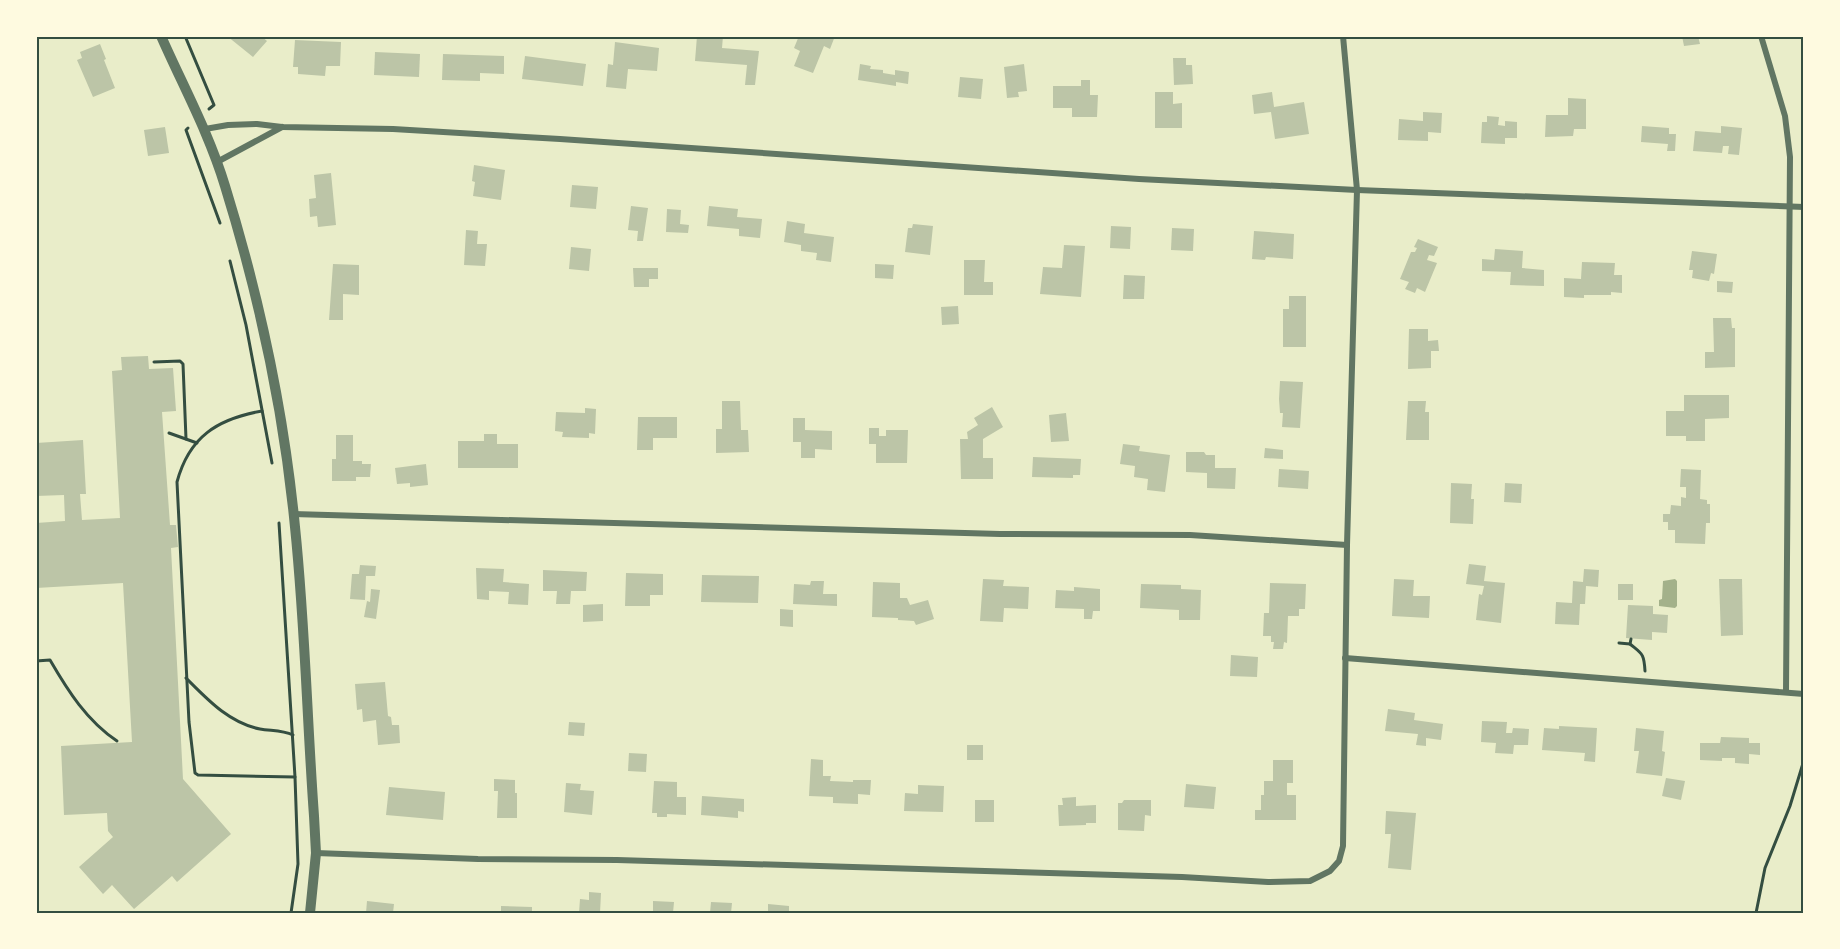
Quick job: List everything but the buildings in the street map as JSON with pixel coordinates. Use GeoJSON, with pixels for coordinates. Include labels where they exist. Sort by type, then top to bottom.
{"type":"FeatureCollection","features":[{"type":"Feature","properties":{"kind":"street"},"geometry":{"type":"LineString","coordinates":[[161,36],[205,129],[217,162],[255,293],[280,419],[293,514],[316,853],[310,913]]}},
{"type":"Feature","properties":{"kind":"street"},"geometry":{"type":"LineString","coordinates":[[316,853],[1159,876],[1268,882],[1310,881],[1330,871],[1339,861],[1343,846],[1347,545],[1357,190],[1343,36]]}},
{"type":"Feature","properties":{"kind":"street"},"geometry":{"type":"LineString","coordinates":[[1761,36],[1785,116],[1790,157],[1786,692]]}},
{"type":"Feature","properties":{"kind":"street"},"geometry":{"type":"LineString","coordinates":[[205,129],[257,124],[282,127],[393,129],[1139,179],[1357,190],[1804,207]]}},
{"type":"Feature","properties":{"kind":"street"},"geometry":{"type":"LineString","coordinates":[[217,162],[282,127]]}},
{"type":"Feature","properties":{"kind":"street"},"geometry":{"type":"LineString","coordinates":[[293,514],[1000,534],[1190,535],[1347,545]]}},
{"type":"Feature","properties":{"kind":"street"},"geometry":{"type":"LineString","coordinates":[[1345,658],[1804,694]]}},
{"type":"Feature","properties":{"kind":"path"},"geometry":{"type":"LineString","coordinates":[[185,36],[214,105],[186,130],[220,224]]}},
{"type":"Feature","properties":{"kind":"path"},"geometry":{"type":"LineString","coordinates":[[229,257],[246,325],[272,464]]}},
{"type":"Feature","properties":{"kind":"path"},"geometry":{"type":"LineString","coordinates":[[154,362],[180,361],[183,363],[186,439]]}},
{"type":"Feature","properties":{"kind":"path"},"geometry":{"type":"LineString","coordinates":[[262,411],[214,426],[187,455],[177,482],[189,722],[195,773],[198,775],[295,777]]}},
{"type":"Feature","properties":{"kind":"path"},"geometry":{"type":"LineString","coordinates":[[169,433],[197,443]]}},
{"type":"Feature","properties":{"kind":"path"},"geometry":{"type":"LineString","coordinates":[[279,519],[298,864],[291,913]]}},
{"type":"Feature","properties":{"kind":"path"},"geometry":{"type":"LineString","coordinates":[[1619,643],[1631,641],[1640,650],[1644,658],[1645,681]]}},
{"type":"Feature","properties":{"kind":"path"},"geometry":{"type":"LineString","coordinates":[[36,661],[50,660],[90,718],[103,732],[117,741]]}},
{"type":"Feature","properties":{"kind":"path"},"geometry":{"type":"LineString","coordinates":[[186,678],[210,702],[230,717],[260,729],[292,735]]}},
{"type":"Feature","properties":{"kind":"path"},"geometry":{"type":"LineString","coordinates":[[1756,913],[1765,868],[1790,806],[1804,760]]}},
{"type":"Feature","properties":{"kind":"shaded area"},"geometry":{"type":"Polygon","coordinates":[[[1675,579],[1677,581],[1677,606],[1675,608],[1659,606],[1659,600],[1662,599],[1663,581],[1675,579]]]}}]}
